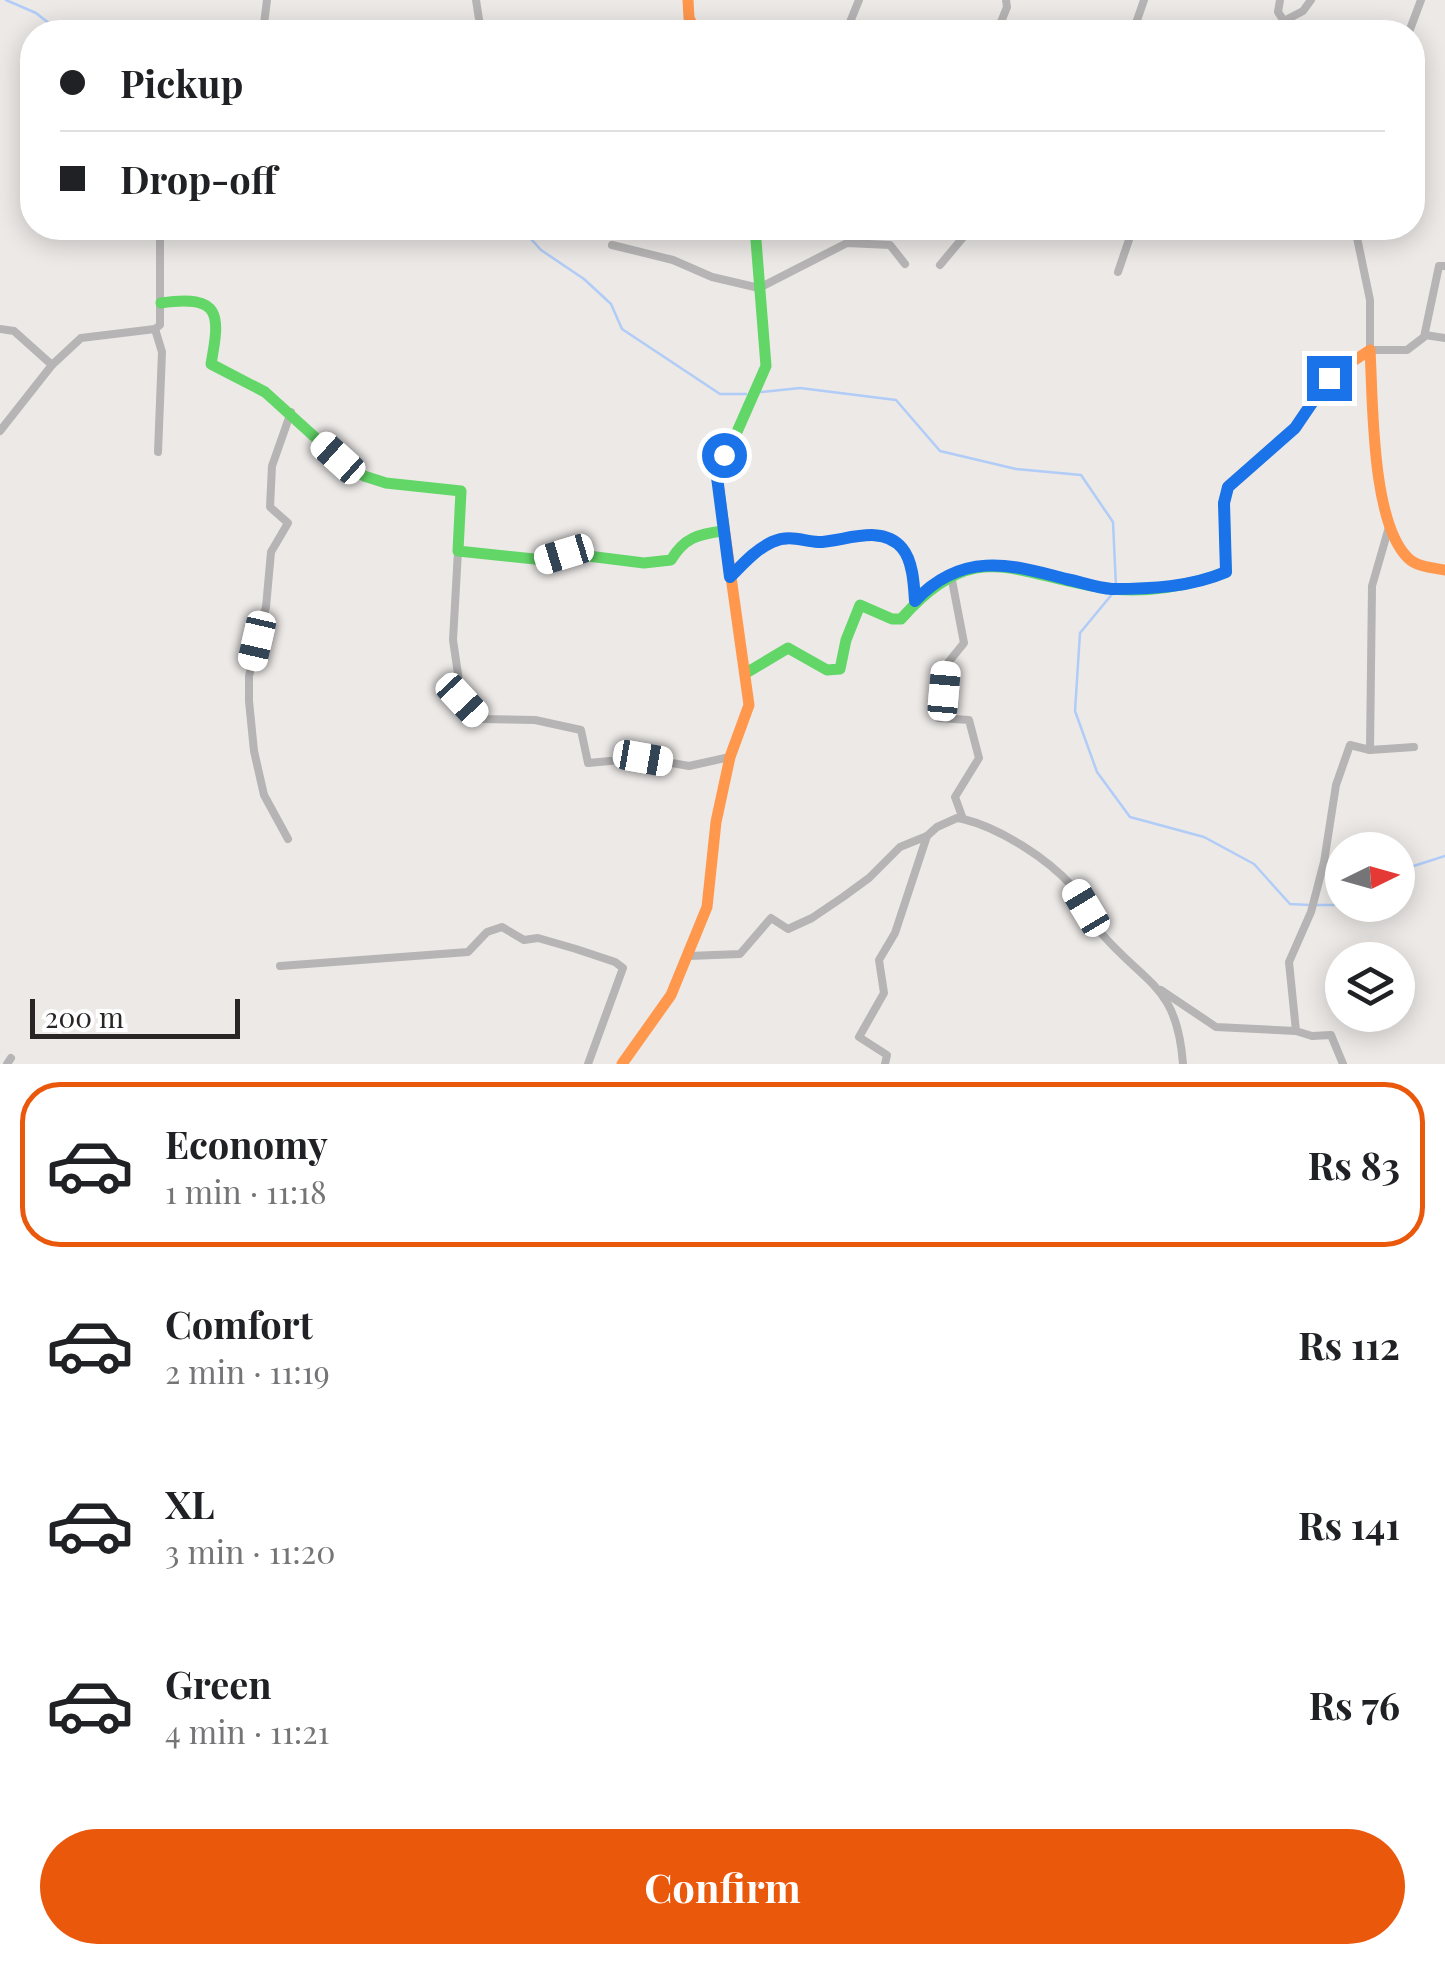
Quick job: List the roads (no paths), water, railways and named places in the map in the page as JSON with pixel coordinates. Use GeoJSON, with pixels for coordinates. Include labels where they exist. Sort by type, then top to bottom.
{"type":"FeatureCollection","features":[{"type":"Feature","properties":{"kind":"street"},"geometry":{"type":"LineString","coordinates":[[1286,20],[1304,11],[1311,0]]}},
{"type":"Feature","properties":{"kind":"street"},"geometry":{"type":"LineString","coordinates":[[0,431],[52,365],[81,338],[155,329],[160,325],[160,240]]}},
{"type":"Feature","properties":{"kind":"street"},"geometry":{"type":"LineString","coordinates":[[622,1064],[670,995],[690,956],[706,906],[716,822],[730,757],[750,705],[717,477],[766,366],[756,240]]}},
{"type":"Feature","properties":{"kind":"street"},"geometry":{"type":"LineString","coordinates":[[940,265],[961,240]]}},
{"type":"Feature","properties":{"kind":"street"},"geometry":{"type":"LineString","coordinates":[[1118,272],[1130,240]]}},
{"type":"Feature","properties":{"kind":"street"},"geometry":{"type":"LineString","coordinates":[[1359,240],[1370,300],[1374,434],[1389,527],[1408,558],[1445,570]]}},
{"type":"Feature","properties":{"kind":"street"},"geometry":{"type":"LineString","coordinates":[[612,245],[674,260],[712,278],[758,288],[847,243],[890,245],[905,264]]}},
{"type":"Feature","properties":{"kind":"street"},"geometry":{"type":"LineString","coordinates":[[746,673],[788,648],[827,670],[840,669],[860,605],[892,619],[901,618],[929,586],[969,568],[1010,564],[1116,588],[1206,582],[1226,572],[1224,503],[1228,487],[1295,428],[1329,378],[1370,350],[1407,350],[1424,335],[1436,279],[1440,266],[1445,266]]}},
{"type":"Feature","properties":{"kind":"street"},"geometry":{"type":"LineString","coordinates":[[161,303],[192,299],[205,306],[214,314],[218,330],[211,364],[266,392],[338,458],[364,476],[386,483],[460,491],[453,640],[462,700],[480,719],[535,720],[581,730],[588,763],[643,758],[689,766],[730,757]]}},
{"type":"Feature","properties":{"kind":"street"},"geometry":{"type":"LineString","coordinates":[[0,329],[14,331],[52,365]]}},
{"type":"Feature","properties":{"kind":"street"},"geometry":{"type":"LineString","coordinates":[[155,329],[162,352],[158,452]]}},
{"type":"Feature","properties":{"kind":"street"},"geometry":{"type":"LineString","coordinates":[[1424,335],[1445,338]]}},
{"type":"Feature","properties":{"kind":"street"},"geometry":{"type":"LineString","coordinates":[[288,840],[264,795],[248,702],[249,676],[266,607],[271,552],[288,523],[270,508],[272,466],[291,412]]}},
{"type":"Feature","properties":{"kind":"street"},"geometry":{"type":"LineString","coordinates":[[1370,750],[1372,586],[1389,527]]}},
{"type":"Feature","properties":{"kind":"street"},"geometry":{"type":"LineString","coordinates":[[458,551],[544,560],[564,554],[644,564],[671,560],[690,536],[722,531]]}},
{"type":"Feature","properties":{"kind":"street"},"geometry":{"type":"LineString","coordinates":[[730,577],[758,550],[776,540],[804,537],[816,542],[855,535],[884,538],[902,548],[913,577],[915,601]]}},
{"type":"Feature","properties":{"kind":"street"},"geometry":{"type":"LineString","coordinates":[[951,576],[964,643],[947,664],[940,718],[969,720],[978,758],[955,798],[963,820]]}},
{"type":"Feature","properties":{"kind":"street"},"geometry":{"type":"LineString","coordinates":[[1296,1031],[1289,962],[1311,912],[1324,862],[1336,785],[1350,745],[1370,750],[1414,747]]}},
{"type":"Feature","properties":{"kind":"street"},"geometry":{"type":"LineString","coordinates":[[690,956],[740,954],[771,918],[788,929],[812,918],[868,878],[900,847],[957,818],[1016,841],[1072,887],[1098,930],[1158,988],[1216,1027],[1296,1031],[1312,1036],[1331,1034],[1343,1064]]}},
{"type":"Feature","properties":{"kind":"street"},"geometry":{"type":"LineString","coordinates":[[885,1064],[887,1055],[860,1037],[884,993],[879,960],[895,932],[927,836]]}},
{"type":"Feature","properties":{"kind":"street"},"geometry":{"type":"LineString","coordinates":[[280,966],[468,952],[487,932],[502,927],[524,940],[538,938],[576,949],[623,968],[588,1064]]}},
{"type":"Feature","properties":{"kind":"street"},"geometry":{"type":"LineString","coordinates":[[1158,988],[1178,1022],[1184,1064]]}},
{"type":"Feature","properties":{"kind":"waterway"},"geometry":{"type":"LineString","coordinates":[[6,0],[45,20]]}},
{"type":"Feature","properties":{"kind":"waterway"},"geometry":{"type":"LineString","coordinates":[[532,240],[611,304],[622,329],[720,394],[746,394]]}},
{"type":"Feature","properties":{"kind":"waterway"},"geometry":{"type":"LineString","coordinates":[[761,392],[800,388],[896,400],[940,451],[1016,469],[1081,475],[1113,522],[1116,587]]}},
{"type":"Feature","properties":{"kind":"waterway"},"geometry":{"type":"LineString","coordinates":[[1113,593],[1080,633],[1075,711],[1097,772],[1130,817],[1204,837],[1254,864],[1290,904],[1309,905]]}},
{"type":"Feature","properties":{"kind":"waterway"},"geometry":{"type":"LineString","coordinates":[[1415,866],[1445,856]]}},
{"type":"Feature","properties":{"kind":"waterway"},"geometry":{"type":"LineString","coordinates":[[1317,905],[1325,905]]}}]}
